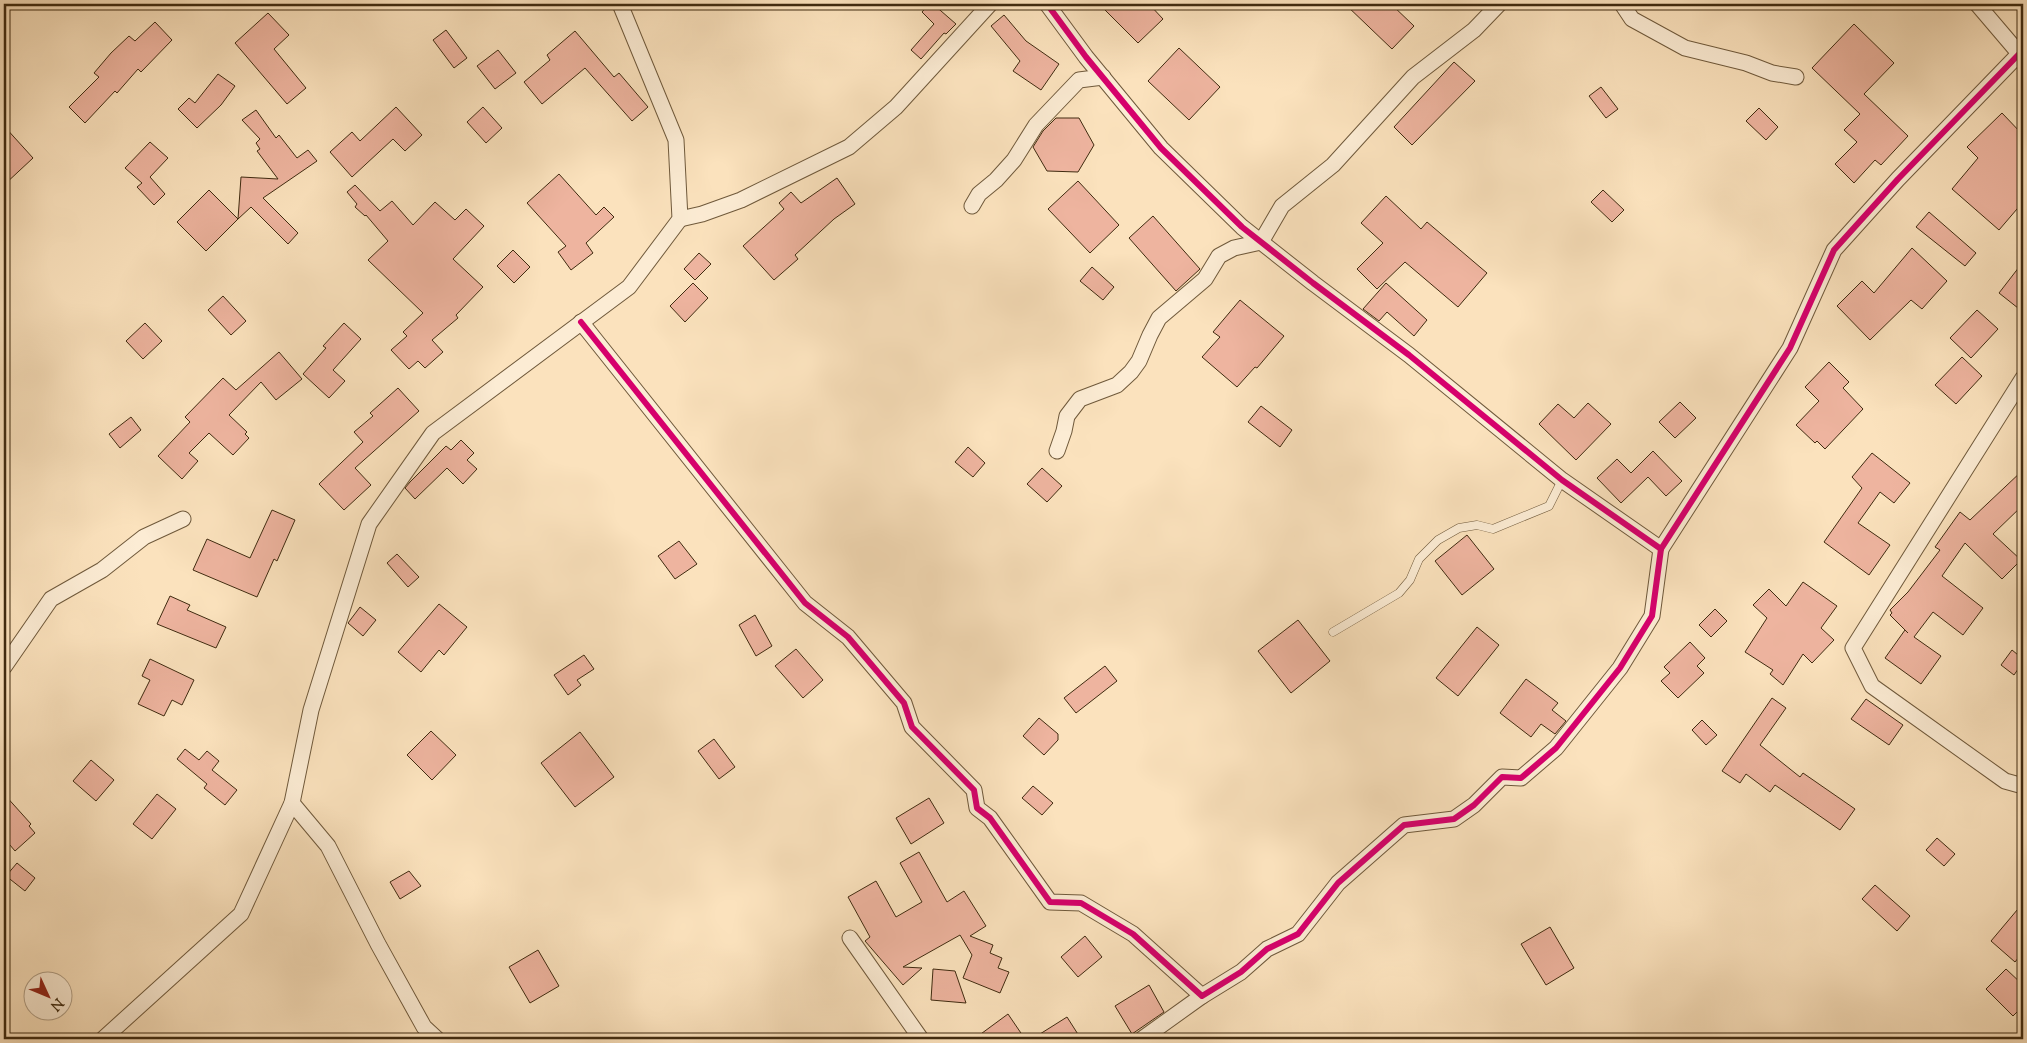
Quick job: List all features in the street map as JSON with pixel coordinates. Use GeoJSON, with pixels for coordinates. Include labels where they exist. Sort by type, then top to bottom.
{"type":"FeatureCollection","features":[{"type":"Feature","properties":{"kind":"street"},"geometry":{"type":"LineString","coordinates":[[104,1039],[241,914],[292,803],[311,710],[369,524],[433,433],[629,287],[680,219],[676,140],[620,4]]}},
{"type":"Feature","properties":{"kind":"street"},"geometry":{"type":"LineString","coordinates":[[680,219],[702,214],[741,200],[849,146],[896,107],[990,4]]}},
{"type":"Feature","properties":{"kind":"street"},"geometry":{"type":"LineString","coordinates":[[1047,4],[1102,77],[1161,148],[1242,227],[1409,355],[1562,480],[1661,549]]}},
{"type":"Feature","properties":{"kind":"street"},"geometry":{"type":"LineString","coordinates":[[1057,451],[1067,416],[1080,399],[1117,385],[1131,372],[1139,361],[1159,318],[1205,279],[1219,256],[1234,248],[1261,242],[1282,206],[1333,165],[1413,78],[1474,30],[1499,4]]}},
{"type":"Feature","properties":{"kind":"street"},"geometry":{"type":"LineString","coordinates":[[1622,4],[1632,19],[1684,48],[1746,63],[1772,73],[1796,77]]}},
{"type":"Feature","properties":{"kind":"street"},"geometry":{"type":"LineString","coordinates":[[1142,1039],[1202,996],[1241,972],[1267,949],[1298,934],[1338,883],[1404,826],[1454,819],[1474,805],[1502,777],[1521,778],[1556,748],[1620,668],[1652,616],[1661,549],[1790,348],[1834,250],[1898,179],[2021,56],[1977,4]]}},
{"type":"Feature","properties":{"kind":"street"},"geometry":{"type":"LineString","coordinates":[[972,206],[979,194],[996,180],[1014,160],[1036,125],[1079,80],[1102,77]]}},
{"type":"Feature","properties":{"kind":"street"},"geometry":{"type":"LineString","coordinates":[[581,322],[805,603],[848,637],[904,703],[912,727],[974,790],[977,808],[990,818],[1050,902],[1081,903],[1132,934],[1202,996]]}},
{"type":"Feature","properties":{"kind":"street"},"geometry":{"type":"LineString","coordinates":[[2023,378],[1853,648],[1872,686],[2005,781],[2023,786]]}},
{"type":"Feature","properties":{"kind":"street"},"geometry":{"type":"LineString","coordinates":[[4,667],[51,600],[102,570],[144,538],[182,519]]}},
{"type":"Feature","properties":{"kind":"street"},"geometry":{"type":"LineString","coordinates":[[292,803],[328,846],[378,944],[424,1027],[437,1039]]}},
{"type":"Feature","properties":{"kind":"street"},"geometry":{"type":"LineString","coordinates":[[850,938],[921,1039]]}},
{"type":"Feature","properties":{"kind":"lane"},"geometry":{"type":"LineString","coordinates":[[1333,632],[1399,593],[1410,580],[1419,559],[1438,540],[1459,528],[1477,525],[1493,528],[1549,506],[1562,480]]}},
{"type":"Feature","properties":{"kind":"building"},"geometry":{"type":"Polygon","coordinates":[[[929,4],[933,4],[956,24],[946,34],[944,33],[921,59],[911,50],[934,24],[922,12],[929,4]]]}},
{"type":"Feature","properties":{"kind":"building"},"geometry":{"type":"Polygon","coordinates":[[[1099,4],[1149,4],[1163,19],[1138,43],[1099,4]]]}},
{"type":"Feature","properties":{"kind":"building"},"geometry":{"type":"Polygon","coordinates":[[[1345,4],[1391,4],[1414,26],[1392,49],[1345,4]]]}},
{"type":"Feature","properties":{"kind":"building"},"geometry":{"type":"Polygon","coordinates":[[[268,13],[289,35],[274,49],[306,88],[287,104],[235,43],[268,13]]]}},
{"type":"Feature","properties":{"kind":"building"},"geometry":{"type":"Polygon","coordinates":[[[1004,15],[1026,41],[1059,64],[1041,90],[1013,71],[1020,61],[991,26],[1004,15]]]}},
{"type":"Feature","properties":{"kind":"building"},"geometry":{"type":"Polygon","coordinates":[[[155,22],[172,40],[141,72],[138,69],[117,93],[115,91],[85,123],[69,107],[99,77],[94,73],[111,53],[129,36],[135,41],[155,22]]]}},
{"type":"Feature","properties":{"kind":"building"},"geometry":{"type":"Polygon","coordinates":[[[1854,24],[1894,63],[1864,94],[1908,136],[1881,165],[1875,160],[1854,183],[1835,164],[1857,142],[1844,130],[1860,114],[1812,68],[1854,24]]]}},
{"type":"Feature","properties":{"kind":"building"},"geometry":{"type":"Polygon","coordinates":[[[446,30],[467,58],[454,68],[433,40],[446,30]]]}},
{"type":"Feature","properties":{"kind":"building"},"geometry":{"type":"Polygon","coordinates":[[[575,31],[614,77],[619,73],[648,107],[632,121],[585,68],[542,104],[524,82],[550,60],[547,55],[575,31]]]}},
{"type":"Feature","properties":{"kind":"building"},"geometry":{"type":"Polygon","coordinates":[[[1179,48],[1220,87],[1189,120],[1148,81],[1179,48]]]}},
{"type":"Feature","properties":{"kind":"building"},"geometry":{"type":"Polygon","coordinates":[[[498,50],[516,73],[495,89],[477,66],[498,50]]]}},
{"type":"Feature","properties":{"kind":"building"},"geometry":{"type":"Polygon","coordinates":[[[1454,62],[1475,81],[1412,145],[1394,127],[1454,62]]]}},
{"type":"Feature","properties":{"kind":"building"},"geometry":{"type":"Polygon","coordinates":[[[218,74],[235,86],[221,105],[197,128],[178,109],[189,98],[195,103],[218,74]]]}},
{"type":"Feature","properties":{"kind":"building"},"geometry":{"type":"Polygon","coordinates":[[[1601,87],[1618,109],[1606,118],[1589,96],[1601,87]]]}},
{"type":"Feature","properties":{"kind":"building"},"geometry":{"type":"Polygon","coordinates":[[[396,107],[422,135],[405,151],[393,139],[352,177],[330,152],[352,132],[360,141],[396,107]]]}},
{"type":"Feature","properties":{"kind":"building"},"geometry":{"type":"Polygon","coordinates":[[[483,107],[502,128],[486,143],[467,122],[483,107]]]}},
{"type":"Feature","properties":{"kind":"building"},"geometry":{"type":"Polygon","coordinates":[[[1759,108],[1778,127],[1766,140],[1746,121],[1759,108]]]}},
{"type":"Feature","properties":{"kind":"building"},"geometry":{"type":"Polygon","coordinates":[[[256,110],[276,138],[279,135],[297,158],[308,150],[317,161],[263,198],[298,233],[288,244],[251,207],[238,219],[241,177],[278,179],[257,151],[260,149],[256,143],[260,139],[242,120],[256,110]]]}},
{"type":"Feature","properties":{"kind":"building"},"geometry":{"type":"Polygon","coordinates":[[[2002,113],[2023,135],[2023,202],[1999,230],[1952,189],[1978,158],[1967,147],[2002,113]]]}},
{"type":"Feature","properties":{"kind":"building"},"geometry":{"type":"Polygon","coordinates":[[[1056,118],[1079,118],[1094,145],[1078,172],[1047,171],[1033,147],[1043,131],[1056,118]]]}},
{"type":"Feature","properties":{"kind":"building"},"geometry":{"type":"Polygon","coordinates":[[[4,126],[33,158],[4,185],[4,126]]]}},
{"type":"Feature","properties":{"kind":"building"},"geometry":{"type":"Polygon","coordinates":[[[150,142],[168,158],[150,177],[165,194],[154,205],[137,187],[142,183],[125,168],[150,142]]]}},
{"type":"Feature","properties":{"kind":"building"},"geometry":{"type":"Polygon","coordinates":[[[559,174],[596,215],[604,207],[614,217],[586,243],[593,253],[571,270],[558,252],[566,246],[527,203],[559,174]]]}},
{"type":"Feature","properties":{"kind":"building"},"geometry":{"type":"Polygon","coordinates":[[[837,178],[855,204],[834,219],[795,255],[798,259],[774,280],[743,246],[784,209],[779,203],[791,192],[801,203],[837,178]]]}},
{"type":"Feature","properties":{"kind":"building"},"geometry":{"type":"Polygon","coordinates":[[[1078,181],[1119,225],[1090,253],[1048,209],[1078,181]]]}},
{"type":"Feature","properties":{"kind":"building"},"geometry":{"type":"Polygon","coordinates":[[[355,185],[380,211],[392,201],[413,225],[435,202],[455,220],[466,209],[484,226],[453,259],[483,287],[456,315],[458,318],[432,340],[443,352],[425,368],[418,361],[409,369],[391,350],[407,336],[403,332],[423,313],[368,260],[388,241],[366,215],[355,207],[357,204],[347,192],[355,185]]]}},
{"type":"Feature","properties":{"kind":"building"},"geometry":{"type":"Polygon","coordinates":[[[209,190],[238,219],[206,251],[177,222],[209,190]]]}},
{"type":"Feature","properties":{"kind":"building"},"geometry":{"type":"Polygon","coordinates":[[[1603,190],[1624,210],[1612,222],[1591,202],[1603,190]]]}},
{"type":"Feature","properties":{"kind":"building"},"geometry":{"type":"Polygon","coordinates":[[[1386,196],[1421,229],[1427,222],[1487,273],[1458,307],[1405,262],[1377,289],[1357,269],[1383,243],[1361,223],[1386,196]]]}},
{"type":"Feature","properties":{"kind":"building"},"geometry":{"type":"Polygon","coordinates":[[[1929,212],[1976,253],[1965,266],[1916,227],[1929,212]]]}},
{"type":"Feature","properties":{"kind":"building"},"geometry":{"type":"Polygon","coordinates":[[[1153,216],[1200,269],[1176,291],[1129,238],[1153,216]]]}},
{"type":"Feature","properties":{"kind":"building"},"geometry":{"type":"Polygon","coordinates":[[[1912,248],[1947,281],[1922,309],[1911,300],[1870,340],[1837,306],[1862,281],[1874,293],[1912,248]]]}},
{"type":"Feature","properties":{"kind":"building"},"geometry":{"type":"Polygon","coordinates":[[[513,250],[530,267],[514,283],[497,266],[513,250]]]}},
{"type":"Feature","properties":{"kind":"building"},"geometry":{"type":"Polygon","coordinates":[[[699,253],[711,264],[695,280],[684,269],[699,253]]]}},
{"type":"Feature","properties":{"kind":"building"},"geometry":{"type":"Polygon","coordinates":[[[2023,262],[2023,312],[1999,293],[2023,262]]]}},
{"type":"Feature","properties":{"kind":"building"},"geometry":{"type":"Polygon","coordinates":[[[1092,267],[1114,287],[1103,300],[1080,281],[1092,267]]]}},
{"type":"Feature","properties":{"kind":"building"},"geometry":{"type":"Polygon","coordinates":[[[693,283],[708,298],[685,322],[670,306],[693,283]]]}},
{"type":"Feature","properties":{"kind":"building"},"geometry":{"type":"Polygon","coordinates":[[[1386,283],[1427,320],[1414,336],[1387,312],[1379,321],[1363,309],[1386,283]]]}},
{"type":"Feature","properties":{"kind":"building"},"geometry":{"type":"Polygon","coordinates":[[[223,296],[246,321],[231,335],[208,310],[223,296]]]}},
{"type":"Feature","properties":{"kind":"building"},"geometry":{"type":"Polygon","coordinates":[[[1240,300],[1284,336],[1257,368],[1255,367],[1237,387],[1202,357],[1220,337],[1213,332],[1240,300]]]}},
{"type":"Feature","properties":{"kind":"building"},"geometry":{"type":"Polygon","coordinates":[[[1977,310],[1998,329],[1971,358],[1950,338],[1977,310]]]}},
{"type":"Feature","properties":{"kind":"building"},"geometry":{"type":"Polygon","coordinates":[[[145,323],[162,341],[143,359],[126,341],[145,323]]]}},
{"type":"Feature","properties":{"kind":"building"},"geometry":{"type":"Polygon","coordinates":[[[344,323],[361,339],[333,370],[345,381],[329,398],[303,374],[326,348],[323,346],[344,323]]]}},
{"type":"Feature","properties":{"kind":"building"},"geometry":{"type":"Polygon","coordinates":[[[279,352],[302,379],[276,400],[261,382],[229,415],[247,432],[245,434],[249,438],[233,455],[209,433],[189,453],[198,461],[182,479],[158,456],[190,422],[185,417],[223,378],[236,390],[279,352]]]}},
{"type":"Feature","properties":{"kind":"building"},"geometry":{"type":"Polygon","coordinates":[[[1962,357],[1982,376],[1956,404],[1935,385],[1962,357]]]}},
{"type":"Feature","properties":{"kind":"building"},"geometry":{"type":"Polygon","coordinates":[[[1829,362],[1849,382],[1843,388],[1863,409],[1825,449],[1817,441],[1815,443],[1796,425],[1819,401],[1805,387],[1829,362]]]}},
{"type":"Feature","properties":{"kind":"building"},"geometry":{"type":"Polygon","coordinates":[[[398,388],[419,411],[355,468],[371,485],[344,510],[319,484],[363,442],[354,432],[373,416],[370,413],[398,388]]]}},
{"type":"Feature","properties":{"kind":"building"},"geometry":{"type":"Polygon","coordinates":[[[1680,402],[1696,418],[1675,438],[1659,422],[1680,402]]]}},
{"type":"Feature","properties":{"kind":"building"},"geometry":{"type":"Polygon","coordinates":[[[1588,403],[1611,424],[1576,460],[1539,424],[1558,404],[1574,418],[1588,403]]]}},
{"type":"Feature","properties":{"kind":"building"},"geometry":{"type":"Polygon","coordinates":[[[1261,406],[1292,430],[1280,447],[1248,422],[1261,406]]]}},
{"type":"Feature","properties":{"kind":"building"},"geometry":{"type":"Polygon","coordinates":[[[131,417],[141,430],[120,448],[109,434],[131,417]]]}},
{"type":"Feature","properties":{"kind":"building"},"geometry":{"type":"Polygon","coordinates":[[[461,440],[474,453],[467,460],[477,469],[463,484],[447,468],[415,499],[405,488],[446,446],[451,450],[461,440]]]}},
{"type":"Feature","properties":{"kind":"building"},"geometry":{"type":"Polygon","coordinates":[[[968,447],[985,463],[973,477],[955,462],[968,447]]]}},
{"type":"Feature","properties":{"kind":"building"},"geometry":{"type":"Polygon","coordinates":[[[1653,451],[1682,481],[1666,496],[1648,477],[1621,503],[1597,478],[1617,459],[1631,473],[1653,451]]]}},
{"type":"Feature","properties":{"kind":"building"},"geometry":{"type":"Polygon","coordinates":[[[1872,453],[1910,483],[1894,503],[1880,492],[1858,523],[1890,545],[1869,575],[1824,542],[1862,488],[1852,477],[1872,453]]]}},
{"type":"Feature","properties":{"kind":"building"},"geometry":{"type":"Polygon","coordinates":[[[1042,468],[1062,486],[1047,502],[1027,484],[1042,468]]]}},
{"type":"Feature","properties":{"kind":"building"},"geometry":{"type":"Polygon","coordinates":[[[2023,470],[2023,505],[1993,534],[2021,560],[2002,579],[1965,543],[1942,576],[1983,608],[1963,635],[1933,612],[1914,637],[1941,656],[1921,684],[1885,658],[1905,630],[1890,615],[1892,613],[1890,610],[1908,592],[1940,550],[1935,547],[1960,512],[1970,520],[2023,470]]]}},
{"type":"Feature","properties":{"kind":"building"},"geometry":{"type":"Polygon","coordinates":[[[272,510],[295,520],[277,561],[274,559],[257,597],[193,570],[207,539],[250,558],[272,510]]]}},
{"type":"Feature","properties":{"kind":"building"},"geometry":{"type":"Polygon","coordinates":[[[1467,535],[1494,569],[1462,595],[1435,561],[1467,535]]]}},
{"type":"Feature","properties":{"kind":"building"},"geometry":{"type":"Polygon","coordinates":[[[679,541],[697,564],[675,579],[658,556],[679,541]]]}},
{"type":"Feature","properties":{"kind":"building"},"geometry":{"type":"Polygon","coordinates":[[[397,554],[419,577],[408,587],[387,563],[397,554]]]}},
{"type":"Feature","properties":{"kind":"building"},"geometry":{"type":"Polygon","coordinates":[[[1803,582],[1837,606],[1821,628],[1834,640],[1812,663],[1803,654],[1783,685],[1770,674],[1773,670],[1745,652],[1767,618],[1753,605],[1769,589],[1786,606],[1803,582]]]}},
{"type":"Feature","properties":{"kind":"building"},"geometry":{"type":"Polygon","coordinates":[[[170,596],[190,605],[187,610],[226,627],[216,648],[157,624],[170,596]]]}},
{"type":"Feature","properties":{"kind":"building"},"geometry":{"type":"Polygon","coordinates":[[[439,604],[467,627],[444,655],[439,650],[421,672],[398,652],[439,604]]]}},
{"type":"Feature","properties":{"kind":"building"},"geometry":{"type":"Polygon","coordinates":[[[360,607],[376,620],[363,636],[348,623],[360,607]]]}},
{"type":"Feature","properties":{"kind":"building"},"geometry":{"type":"Polygon","coordinates":[[[1715,609],[1727,621],[1711,637],[1699,625],[1715,609]]]}},
{"type":"Feature","properties":{"kind":"building"},"geometry":{"type":"Polygon","coordinates":[[[755,615],[772,646],[756,656],[739,625],[755,615]]]}},
{"type":"Feature","properties":{"kind":"building"},"geometry":{"type":"Polygon","coordinates":[[[1298,620],[1330,661],[1291,693],[1258,651],[1298,620]]]}},
{"type":"Feature","properties":{"kind":"building"},"geometry":{"type":"Polygon","coordinates":[[[1477,627],[1499,645],[1458,696],[1436,678],[1477,627]]]}},
{"type":"Feature","properties":{"kind":"building"},"geometry":{"type":"Polygon","coordinates":[[[1690,642],[1705,658],[1697,666],[1704,673],[1678,698],[1661,681],[1670,673],[1664,667],[1690,642]]]}},
{"type":"Feature","properties":{"kind":"building"},"geometry":{"type":"Polygon","coordinates":[[[796,649],[823,680],[803,698],[775,666],[796,649]]]}},
{"type":"Feature","properties":{"kind":"building"},"geometry":{"type":"Polygon","coordinates":[[[2012,650],[2023,659],[2014,675],[2001,665],[2012,650]]]}},
{"type":"Feature","properties":{"kind":"building"},"geometry":{"type":"Polygon","coordinates":[[[584,655],[594,669],[577,680],[581,685],[568,695],[554,675],[584,655]]]}},
{"type":"Feature","properties":{"kind":"building"},"geometry":{"type":"Polygon","coordinates":[[[150,659],[194,680],[182,705],[172,700],[164,716],[138,704],[150,680],[142,676],[150,659]]]}},
{"type":"Feature","properties":{"kind":"building"},"geometry":{"type":"Polygon","coordinates":[[[1105,666],[1117,681],[1076,713],[1064,698],[1105,666]]]}},
{"type":"Feature","properties":{"kind":"building"},"geometry":{"type":"Polygon","coordinates":[[[1526,679],[1558,703],[1552,710],[1566,721],[1555,734],[1541,724],[1531,737],[1500,713],[1526,679]]]}},
{"type":"Feature","properties":{"kind":"building"},"geometry":{"type":"Polygon","coordinates":[[[1772,698],[1786,708],[1760,745],[1800,777],[1803,773],[1855,809],[1840,830],[1775,785],[1770,792],[1746,774],[1740,783],[1722,771],[1772,698]]]}},
{"type":"Feature","properties":{"kind":"building"},"geometry":{"type":"Polygon","coordinates":[[[1866,699],[1903,725],[1889,745],[1851,719],[1866,699]]]}},
{"type":"Feature","properties":{"kind":"building"},"geometry":{"type":"Polygon","coordinates":[[[1039,718],[1058,734],[1058,740],[1044,755],[1023,736],[1039,718]]]}},
{"type":"Feature","properties":{"kind":"building"},"geometry":{"type":"Polygon","coordinates":[[[1702,720],[1717,735],[1706,745],[1692,730],[1702,720]]]}},
{"type":"Feature","properties":{"kind":"building"},"geometry":{"type":"Polygon","coordinates":[[[431,731],[456,755],[432,780],[407,755],[431,731]]]}},
{"type":"Feature","properties":{"kind":"building"},"geometry":{"type":"Polygon","coordinates":[[[580,732],[614,777],[575,807],[541,763],[580,732]]]}},
{"type":"Feature","properties":{"kind":"building"},"geometry":{"type":"Polygon","coordinates":[[[714,739],[735,767],[719,779],[698,751],[714,739]]]}},
{"type":"Feature","properties":{"kind":"building"},"geometry":{"type":"Polygon","coordinates":[[[185,749],[199,760],[207,751],[219,761],[212,770],[237,790],[225,805],[204,788],[207,784],[177,759],[185,749]]]}},
{"type":"Feature","properties":{"kind":"building"},"geometry":{"type":"Polygon","coordinates":[[[91,760],[114,780],[96,801],[73,781],[91,760]]]}},
{"type":"Feature","properties":{"kind":"building"},"geometry":{"type":"Polygon","coordinates":[[[1033,786],[1053,803],[1042,815],[1022,798],[1033,786]]]}},
{"type":"Feature","properties":{"kind":"building"},"geometry":{"type":"Polygon","coordinates":[[[4,794],[31,824],[29,826],[35,833],[15,851],[4,838],[4,794]]]}},
{"type":"Feature","properties":{"kind":"building"},"geometry":{"type":"Polygon","coordinates":[[[157,794],[176,809],[152,839],[133,824],[157,794]]]}},
{"type":"Feature","properties":{"kind":"building"},"geometry":{"type":"Polygon","coordinates":[[[929,798],[944,823],[911,844],[896,818],[929,798]]]}},
{"type":"Feature","properties":{"kind":"building"},"geometry":{"type":"Polygon","coordinates":[[[1937,838],[1955,854],[1944,866],[1926,850],[1937,838]]]}},
{"type":"Feature","properties":{"kind":"building"},"geometry":{"type":"Polygon","coordinates":[[[919,852],[947,902],[964,891],[986,926],[970,936],[993,945],[990,953],[1002,958],[998,968],[1009,972],[1000,993],[963,978],[972,955],[960,935],[903,967],[922,968],[903,985],[865,941],[870,937],[848,897],[876,881],[896,917],[922,902],[900,863],[919,852]]]}},
{"type":"Feature","properties":{"kind":"building"},"geometry":{"type":"Polygon","coordinates":[[[17,863],[35,878],[25,891],[6,876],[17,863]]]}},
{"type":"Feature","properties":{"kind":"building"},"geometry":{"type":"Polygon","coordinates":[[[409,871],[421,886],[400,899],[390,882],[409,871]]]}},
{"type":"Feature","properties":{"kind":"building"},"geometry":{"type":"Polygon","coordinates":[[[1875,885],[1910,916],[1897,931],[1862,899],[1875,885]]]}},
{"type":"Feature","properties":{"kind":"building"},"geometry":{"type":"Polygon","coordinates":[[[2023,903],[2023,952],[2015,962],[1991,941],[2023,903]]]}},
{"type":"Feature","properties":{"kind":"building"},"geometry":{"type":"Polygon","coordinates":[[[1550,927],[1574,968],[1546,985],[1521,944],[1550,927]]]}},
{"type":"Feature","properties":{"kind":"building"},"geometry":{"type":"Polygon","coordinates":[[[1085,936],[1102,957],[1078,977],[1061,957],[1085,936]]]}},
{"type":"Feature","properties":{"kind":"building"},"geometry":{"type":"Polygon","coordinates":[[[538,950],[559,986],[530,1003],[509,967],[538,950]]]}},
{"type":"Feature","properties":{"kind":"building"},"geometry":{"type":"Polygon","coordinates":[[[933,969],[955,971],[966,1003],[931,1000],[933,969]]]}},
{"type":"Feature","properties":{"kind":"building"},"geometry":{"type":"Polygon","coordinates":[[[2006,969],[2023,985],[2023,1006],[2013,1016],[1986,989],[2006,969]]]}},
{"type":"Feature","properties":{"kind":"building"},"geometry":{"type":"Polygon","coordinates":[[[1149,985],[1164,1012],[1132,1034],[1115,1006],[1149,985]]]}},
{"type":"Feature","properties":{"kind":"building"},"geometry":{"type":"Polygon","coordinates":[[[1008,1014],[1025,1039],[974,1039],[1008,1014]]]}},
{"type":"Feature","properties":{"kind":"building"},"geometry":{"type":"Polygon","coordinates":[[[1067,1017],[1081,1039],[1032,1039],[1067,1017]]]}},
{"type":"Feature","properties":{"kind":"cycle path"},"geometry":{"type":"LineString","coordinates":[[1047,4],[1086,57],[1161,148],[1242,227],[1409,355],[1562,480],[1661,549],[1790,348],[1834,250],[1898,179],[2020,53]]}},
{"type":"Feature","properties":{"kind":"cycle path"},"geometry":{"type":"LineString","coordinates":[[581,322],[805,603],[848,637],[904,703],[912,727],[974,790],[977,808],[990,818],[1050,902],[1081,903],[1133,934],[1202,996],[1241,972],[1267,949],[1298,934],[1338,883],[1404,825],[1454,819],[1474,805],[1502,777],[1521,778],[1556,748],[1620,668],[1652,616],[1661,549]]}}]}
